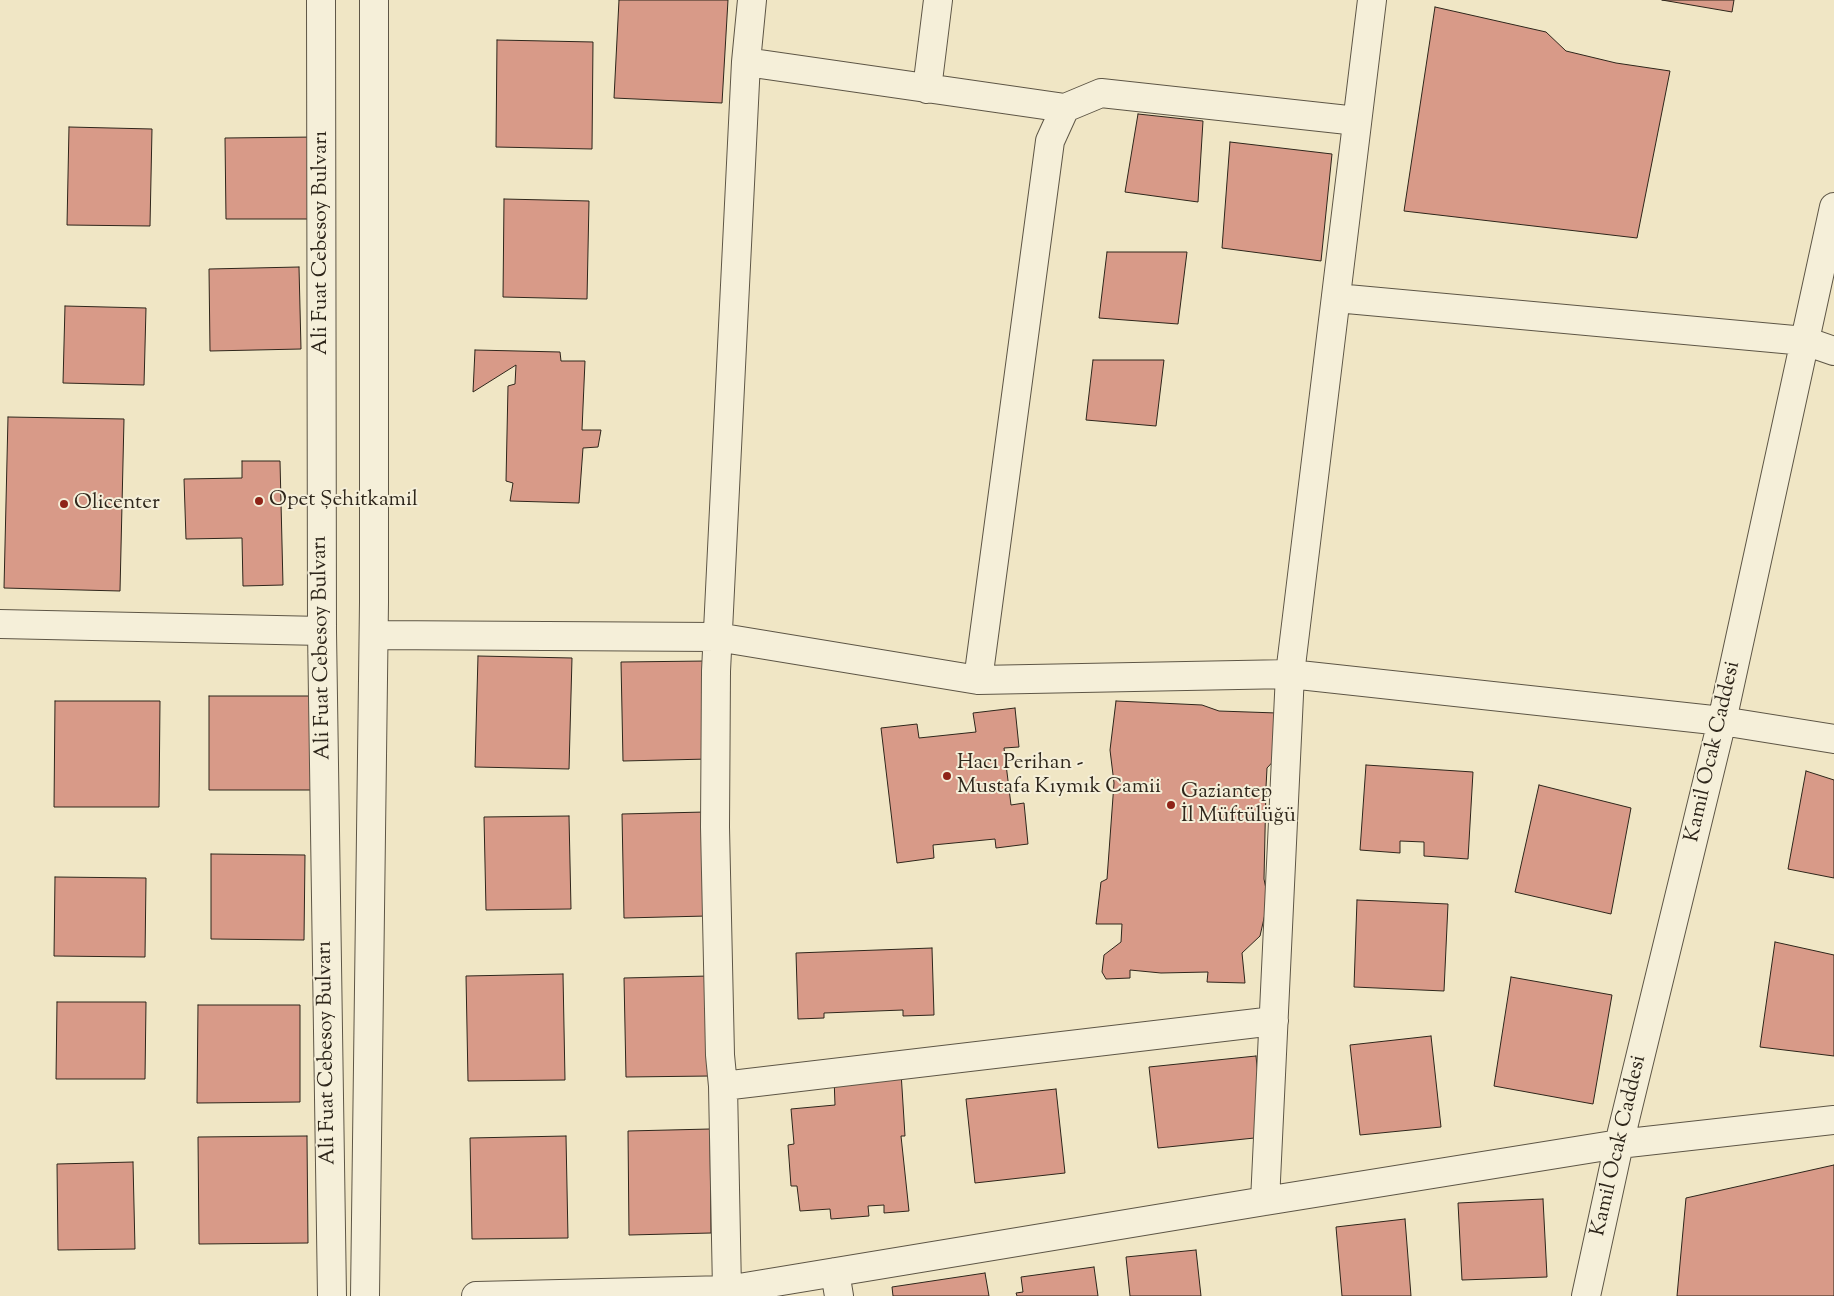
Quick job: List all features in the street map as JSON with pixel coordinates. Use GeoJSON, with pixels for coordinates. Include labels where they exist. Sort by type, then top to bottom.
{"type":"FeatureCollection","features":[{"type":"Feature","properties":{"kind":"street","name":"Ali Fuat Cebesoy Bulvarı"},"geometry":{"type":"LineString","coordinates":[[321,0],[322,632],[332,1296]]}},
{"type":"Feature","properties":{"kind":"street"},"geometry":{"type":"LineString","coordinates":[[365,1296],[374,635],[374,0]]}},
{"type":"Feature","properties":{"kind":"street"},"geometry":{"type":"LineString","coordinates":[[727,1290],[715,828],[717,637],[746,62],[752,0]]}},
{"type":"Feature","properties":{"kind":"street"},"geometry":{"type":"LineString","coordinates":[[927,89],[938,0]]}},
{"type":"Feature","properties":{"kind":"street"},"geometry":{"type":"LineString","coordinates":[[1265,1201],[1290,674],[1372,0]]}},
{"type":"Feature","properties":{"kind":"street"},"geometry":{"type":"LineString","coordinates":[[746,62],[1065,108],[1101,93],[1357,121]]}},
{"type":"Feature","properties":{"kind":"street"},"geometry":{"type":"LineString","coordinates":[[978,680],[1050,141],[1065,108]]}},
{"type":"Feature","properties":{"kind":"street","name":"Kamil Ocak Caddesi"},"geometry":{"type":"LineString","coordinates":[[1586,1296],[1619,1144],[1722,722],[1834,207]]}},
{"type":"Feature","properties":{"kind":"street"},"geometry":{"type":"LineString","coordinates":[[1336,298],[1805,341],[1834,351]]}},
{"type":"Feature","properties":{"kind":"street"},"geometry":{"type":"LineString","coordinates":[[0,624],[322,632]]}},
{"type":"Feature","properties":{"kind":"street"},"geometry":{"type":"LineString","coordinates":[[374,635],[717,637],[978,680],[1290,674],[1722,722],[1834,739]]}},
{"type":"Feature","properties":{"kind":"street"},"geometry":{"type":"LineString","coordinates":[[723,1086],[1274,1021]]}},
{"type":"Feature","properties":{"kind":"street"},"geometry":{"type":"LineString","coordinates":[[476,1296],[727,1290],[837,1284],[1265,1201],[1619,1144],[1834,1120]]}},
{"type":"Feature","properties":{"kind":"building"},"geometry":{"type":"Polygon","coordinates":[[[619,0],[728,0],[722,103],[614,98],[619,0]]]}},
{"type":"Feature","properties":{"kind":"building"},"geometry":{"type":"Polygon","coordinates":[[[1662,0],[1734,0],[1732,12],[1662,0]]]}},
{"type":"Feature","properties":{"kind":"building"},"geometry":{"type":"Polygon","coordinates":[[[1435,7],[1546,32],[1566,51],[1616,63],[1670,71],[1637,238],[1404,211],[1435,7]]]}},
{"type":"Feature","properties":{"kind":"building"},"geometry":{"type":"Polygon","coordinates":[[[497,40],[593,42],[592,149],[496,147],[497,40]]]}},
{"type":"Feature","properties":{"kind":"building"},"geometry":{"type":"Polygon","coordinates":[[[1138,114],[1203,121],[1198,202],[1125,192],[1138,114]]]}},
{"type":"Feature","properties":{"kind":"building"},"geometry":{"type":"Polygon","coordinates":[[[69,127],[152,129],[150,226],[67,225],[69,127]]]}},
{"type":"Feature","properties":{"kind":"building"},"geometry":{"type":"Polygon","coordinates":[[[316,137],[316,219],[226,219],[225,138],[316,137]]]}},
{"type":"Feature","properties":{"kind":"building"},"geometry":{"type":"Polygon","coordinates":[[[1230,142],[1332,154],[1321,261],[1222,248],[1230,142]]]}},
{"type":"Feature","properties":{"kind":"building"},"geometry":{"type":"Polygon","coordinates":[[[504,199],[589,201],[587,299],[503,297],[504,199]]]}},
{"type":"Feature","properties":{"kind":"building"},"geometry":{"type":"Polygon","coordinates":[[[1107,252],[1187,252],[1178,324],[1099,318],[1107,252]]]}},
{"type":"Feature","properties":{"kind":"building"},"geometry":{"type":"Polygon","coordinates":[[[299,267],[301,349],[210,351],[209,269],[299,267]]]}},
{"type":"Feature","properties":{"kind":"building"},"geometry":{"type":"Polygon","coordinates":[[[65,306],[146,308],[144,385],[63,383],[65,306]]]}},
{"type":"Feature","properties":{"kind":"building"},"geometry":{"type":"Polygon","coordinates":[[[475,350],[560,352],[561,361],[585,361],[582,430],[601,430],[598,447],[583,448],[579,503],[510,501],[513,483],[506,481],[508,386],[515,384],[516,365],[473,392],[475,350]]]}},
{"type":"Feature","properties":{"kind":"building"},"geometry":{"type":"Polygon","coordinates":[[[1093,360],[1164,360],[1156,426],[1086,420],[1093,360]]]}},
{"type":"Feature","properties":{"kind":"building","name":"Olicenter"},"geometry":{"type":"Polygon","coordinates":[[[8,417],[124,419],[120,591],[4,588],[8,417]]]}},
{"type":"Feature","properties":{"kind":"building"},"geometry":{"type":"Polygon","coordinates":[[[242,461],[280,461],[283,585],[243,586],[242,538],[186,539],[184,479],[242,478],[242,461]]]}},
{"type":"Feature","properties":{"kind":"building"},"geometry":{"type":"Polygon","coordinates":[[[478,656],[572,658],[569,769],[475,767],[478,656]]]}},
{"type":"Feature","properties":{"kind":"building"},"geometry":{"type":"Polygon","coordinates":[[[707,661],[709,759],[623,761],[621,662],[707,661]]]}},
{"type":"Feature","properties":{"kind":"building"},"geometry":{"type":"Polygon","coordinates":[[[209,696],[313,696],[313,790],[209,790],[209,696]]]}},
{"type":"Feature","properties":{"kind":"building"},"geometry":{"type":"Polygon","coordinates":[[[55,701],[160,701],[159,807],[54,807],[55,701]]]}},
{"type":"Feature","properties":{"kind":"building"},"geometry":{"type":"Polygon","coordinates":[[[1116,701],[1202,705],[1219,711],[1277,713],[1279,755],[1267,768],[1265,914],[1260,936],[1242,953],[1245,983],[1207,982],[1208,972],[1161,973],[1130,970],[1130,978],[1106,979],[1102,972],[1104,955],[1121,942],[1122,924],[1096,924],[1101,882],[1107,879],[1114,783],[1110,750],[1116,701]]]}},
{"type":"Feature","properties":{"kind":"building","name":"Hacı Perihan - Mustafa Kıymık Camii"},"geometry":{"type":"Polygon","coordinates":[[[1015,708],[1019,747],[1004,748],[1011,805],[1024,803],[1028,844],[996,848],[995,839],[933,845],[934,858],[897,863],[881,728],[917,724],[919,738],[976,732],[973,713],[1015,708]]]}},
{"type":"Feature","properties":{"kind":"building"},"geometry":{"type":"Polygon","coordinates":[[[1366,765],[1473,772],[1468,859],[1424,856],[1424,842],[1400,841],[1400,853],[1360,850],[1366,765]]]}},
{"type":"Feature","properties":{"kind":"building"},"geometry":{"type":"Polygon","coordinates":[[[1806,771],[1834,780],[1834,878],[1788,869],[1806,771]]]}},
{"type":"Feature","properties":{"kind":"building"},"geometry":{"type":"Polygon","coordinates":[[[1539,785],[1631,808],[1611,914],[1515,892],[1539,785]]]}},
{"type":"Feature","properties":{"kind":"building"},"geometry":{"type":"Polygon","coordinates":[[[705,812],[707,916],[624,918],[622,814],[705,812]]]}},
{"type":"Feature","properties":{"kind":"building"},"geometry":{"type":"Polygon","coordinates":[[[569,816],[571,909],[486,910],[484,817],[569,816]]]}},
{"type":"Feature","properties":{"kind":"building"},"geometry":{"type":"Polygon","coordinates":[[[211,854],[305,855],[304,940],[211,939],[211,854]]]}},
{"type":"Feature","properties":{"kind":"building"},"geometry":{"type":"Polygon","coordinates":[[[55,877],[146,878],[145,957],[54,956],[55,877]]]}},
{"type":"Feature","properties":{"kind":"building"},"geometry":{"type":"Polygon","coordinates":[[[1357,900],[1448,904],[1444,991],[1354,987],[1357,900]]]}},
{"type":"Feature","properties":{"kind":"building"},"geometry":{"type":"Polygon","coordinates":[[[1775,942],[1834,955],[1834,1056],[1760,1047],[1775,942]]]}},
{"type":"Feature","properties":{"kind":"building"},"geometry":{"type":"Polygon","coordinates":[[[932,948],[934,1015],[903,1016],[903,1010],[824,1013],[824,1018],[798,1019],[796,953],[932,948]]]}},
{"type":"Feature","properties":{"kind":"building"},"geometry":{"type":"Polygon","coordinates":[[[563,974],[565,1080],[468,1081],[466,976],[563,974]]]}},
{"type":"Feature","properties":{"kind":"building"},"geometry":{"type":"Polygon","coordinates":[[[709,976],[711,1076],[626,1077],[624,978],[709,976]]]}},
{"type":"Feature","properties":{"kind":"building"},"geometry":{"type":"Polygon","coordinates":[[[1511,977],[1612,995],[1593,1104],[1494,1086],[1511,977]]]}},
{"type":"Feature","properties":{"kind":"building"},"geometry":{"type":"Polygon","coordinates":[[[57,1002],[146,1002],[145,1079],[56,1079],[57,1002]]]}},
{"type":"Feature","properties":{"kind":"building"},"geometry":{"type":"Polygon","coordinates":[[[198,1005],[300,1005],[300,1102],[197,1103],[198,1005]]]}},
{"type":"Feature","properties":{"kind":"building"},"geometry":{"type":"Polygon","coordinates":[[[1431,1036],[1441,1127],[1360,1135],[1350,1045],[1431,1036]]]}},
{"type":"Feature","properties":{"kind":"building"},"geometry":{"type":"Polygon","coordinates":[[[1256,1056],[1264,1137],[1158,1148],[1149,1067],[1256,1056]]]}},
{"type":"Feature","properties":{"kind":"building"},"geometry":{"type":"Polygon","coordinates":[[[901,1072],[905,1136],[901,1136],[909,1211],[884,1213],[884,1205],[868,1206],[869,1216],[831,1219],[830,1209],[800,1211],[797,1186],[791,1186],[788,1145],[794,1144],[791,1109],[835,1105],[834,1077],[901,1072]]]}},
{"type":"Feature","properties":{"kind":"building"},"geometry":{"type":"Polygon","coordinates":[[[1056,1089],[1065,1173],[975,1183],[966,1099],[1056,1089]]]}},
{"type":"Feature","properties":{"kind":"building"},"geometry":{"type":"Polygon","coordinates":[[[710,1129],[711,1233],[629,1235],[628,1131],[710,1129]]]}},
{"type":"Feature","properties":{"kind":"building"},"geometry":{"type":"Polygon","coordinates":[[[307,1136],[308,1243],[199,1244],[198,1137],[307,1136]]]}},
{"type":"Feature","properties":{"kind":"building"},"geometry":{"type":"Polygon","coordinates":[[[566,1136],[568,1238],[472,1239],[470,1138],[566,1136]]]}},
{"type":"Feature","properties":{"kind":"building"},"geometry":{"type":"Polygon","coordinates":[[[133,1162],[135,1249],[58,1250],[57,1164],[133,1162]]]}},
{"type":"Feature","properties":{"kind":"building"},"geometry":{"type":"Polygon","coordinates":[[[1834,1165],[1834,1296],[1677,1296],[1686,1198],[1834,1165]]]}},
{"type":"Feature","properties":{"kind":"building"},"geometry":{"type":"Polygon","coordinates":[[[1543,1199],[1547,1277],[1462,1280],[1458,1203],[1543,1199]]]}},
{"type":"Feature","properties":{"kind":"building"},"geometry":{"type":"Polygon","coordinates":[[[1405,1219],[1411,1296],[1342,1296],[1336,1227],[1405,1219]]]}},
{"type":"Feature","properties":{"kind":"building"},"geometry":{"type":"Polygon","coordinates":[[[1196,1250],[1201,1296],[1130,1296],[1126,1257],[1196,1250]]]}},
{"type":"Feature","properties":{"kind":"building"},"geometry":{"type":"Polygon","coordinates":[[[1094,1267],[1098,1296],[1017,1296],[1016,1293],[1023,1292],[1021,1277],[1094,1267]]]}},
{"type":"Feature","properties":{"kind":"building"},"geometry":{"type":"Polygon","coordinates":[[[985,1273],[989,1296],[893,1296],[892,1287],[985,1273]]]}},
{"type":"Feature","properties":{"kind":"place","name":"Opet Şehitkamil"},"geometry":{"type":"Point","coordinates":[259,501]}},
{"type":"Feature","properties":{"kind":"place","name":"Olicenter"},"geometry":{"type":"Point","coordinates":[64,504]}},
{"type":"Feature","properties":{"kind":"place","name":"Hacı Perihan - Mustafa Kıymık Camii"},"geometry":{"type":"Point","coordinates":[947,776]}},
{"type":"Feature","properties":{"kind":"place","name":"Gaziantep İl Müftülüğü"},"geometry":{"type":"Point","coordinates":[1171,805]}}]}
